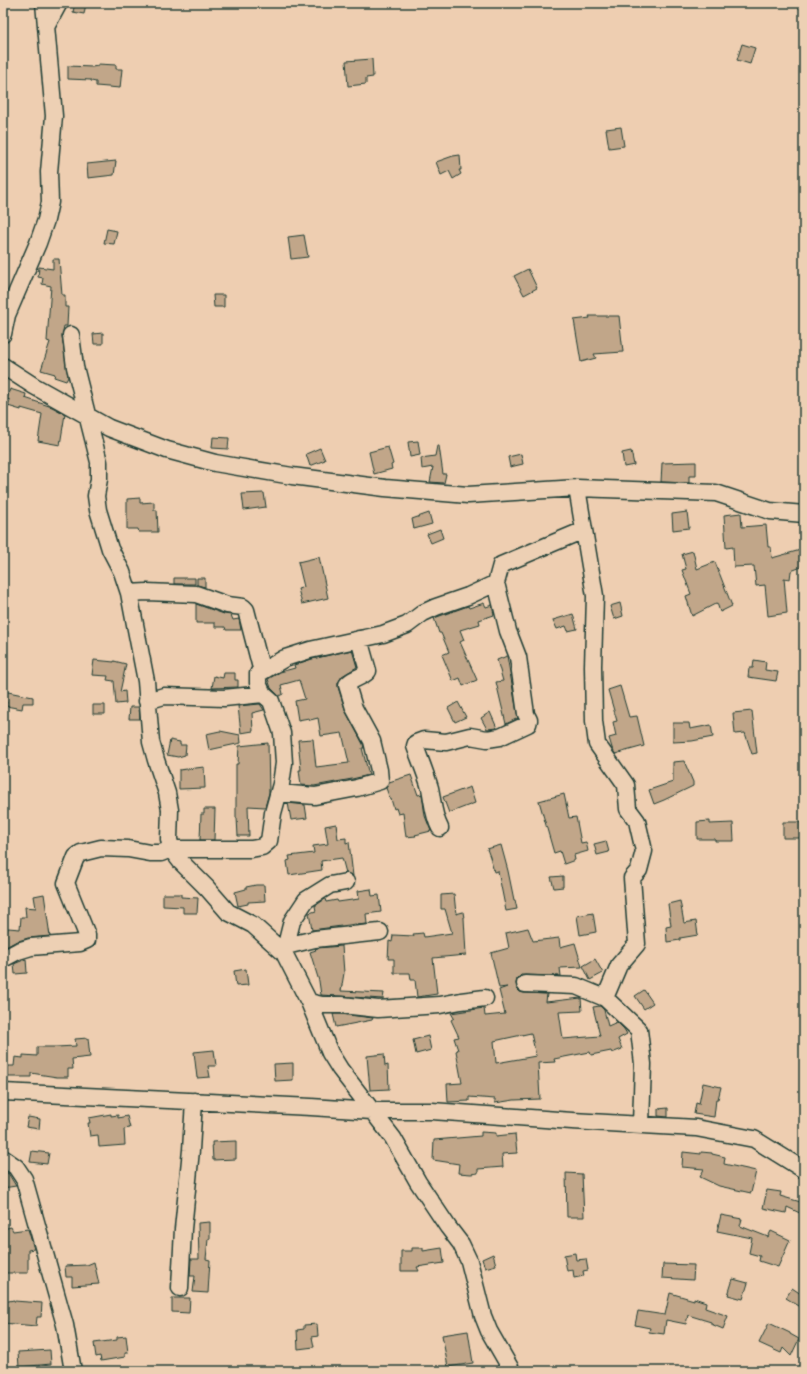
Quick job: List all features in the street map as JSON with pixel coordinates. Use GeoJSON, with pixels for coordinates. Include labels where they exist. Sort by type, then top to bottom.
{"type":"FeatureCollection","features":[{"type":"Feature","properties":{"kind":"street"},"geometry":{"type":"LineString","coordinates":[[3,334],[8,315],[38,243],[46,220],[50,202],[49,172],[54,116],[44,3]]}},
{"type":"Feature","properties":{"kind":"street"},"geometry":{"type":"LineString","coordinates":[[46,27],[59,3]]}},
{"type":"Feature","properties":{"kind":"street"},"geometry":{"type":"LineString","coordinates":[[70,335],[75,366],[99,462],[99,479],[96,496],[98,510],[110,549],[122,572],[129,593],[146,681],[151,742],[167,793],[170,810],[169,839],[171,849],[181,862],[228,912],[253,925],[285,949],[330,1053],[340,1070],[393,1138],[418,1182],[461,1244],[469,1260],[483,1316],[489,1331],[512,1371]]}},
{"type":"Feature","properties":{"kind":"street"},"geometry":{"type":"LineString","coordinates":[[3,366],[34,386],[109,428],[194,458],[215,463],[292,476],[385,488],[468,495],[577,488],[716,493],[770,511],[804,514]]}},
{"type":"Feature","properties":{"kind":"street"},"geometry":{"type":"LineString","coordinates":[[577,488],[595,596],[593,705],[597,744],[626,785],[628,809],[637,821],[644,851],[639,870],[632,878],[637,944],[619,965],[605,998]]}},
{"type":"Feature","properties":{"kind":"street"},"geometry":{"type":"LineString","coordinates":[[440,828],[435,819],[430,788],[417,751],[416,743],[424,740],[446,742],[470,736],[487,739],[500,737],[528,724],[529,720],[526,714],[518,657],[508,631],[496,583],[501,565],[584,530]]}},
{"type":"Feature","properties":{"kind":"street"},"geometry":{"type":"LineString","coordinates":[[258,674],[285,658],[318,648],[383,634],[407,625],[423,613],[468,596],[496,583]]}},
{"type":"Feature","properties":{"kind":"street"},"geometry":{"type":"LineString","coordinates":[[3,959],[18,951],[31,947],[80,943],[87,940],[87,935],[66,884],[76,857],[81,853],[101,848],[128,849],[156,853],[161,853],[171,849],[251,850],[262,847],[268,842],[284,763],[282,733],[271,701],[263,694],[258,682],[258,674],[261,668],[246,610],[196,594],[147,592],[129,593]]}},
{"type":"Feature","properties":{"kind":"street"},"geometry":{"type":"LineString","coordinates":[[279,793],[315,796],[357,788],[380,781],[372,741],[354,708],[347,684],[368,672],[359,639]]}},
{"type":"Feature","properties":{"kind":"street"},"geometry":{"type":"LineString","coordinates":[[147,701],[164,696],[224,698],[263,694]]}},
{"type":"Feature","properties":{"kind":"street"},"geometry":{"type":"LineString","coordinates":[[285,949],[292,921],[306,900],[330,886],[346,882]]}},
{"type":"Feature","properties":{"kind":"street"},"geometry":{"type":"LineString","coordinates":[[285,949],[315,939],[380,932]]}},
{"type":"Feature","properties":{"kind":"street"},"geometry":{"type":"LineString","coordinates":[[525,984],[576,986],[605,998],[639,1030],[643,1064],[641,1124]]}},
{"type":"Feature","properties":{"kind":"street"},"geometry":{"type":"LineString","coordinates":[[309,1002],[322,1005],[342,1005],[378,1009],[440,1005],[485,998]]}},
{"type":"Feature","properties":{"kind":"street"},"geometry":{"type":"LineString","coordinates":[[3,1092],[194,1100],[372,1111],[432,1111],[696,1128],[754,1139],[804,1170]]}},
{"type":"Feature","properties":{"kind":"street"},"geometry":{"type":"LineString","coordinates":[[180,1288],[183,1229],[191,1150],[194,1100]]}},
{"type":"Feature","properties":{"kind":"street"},"geometry":{"type":"LineString","coordinates":[[3,1158],[16,1168],[24,1179],[65,1325],[73,1371]]}},
{"type":"Feature","properties":{"kind":"building"},"geometry":{"type":"Polygon","coordinates":[[[75,3],[86,3],[84,14],[73,12],[75,3]]]}},
{"type":"Feature","properties":{"kind":"building"},"geometry":{"type":"Polygon","coordinates":[[[742,44],[755,48],[750,64],[737,60],[742,44]]]}},
{"type":"Feature","properties":{"kind":"building"},"geometry":{"type":"Polygon","coordinates":[[[372,59],[373,77],[366,78],[366,84],[348,86],[346,61],[372,59]]]}},
{"type":"Feature","properties":{"kind":"building"},"geometry":{"type":"Polygon","coordinates":[[[98,64],[116,65],[116,69],[122,69],[120,88],[96,86],[96,82],[91,80],[68,79],[68,66],[92,67],[98,66],[98,64]]]}},
{"type":"Feature","properties":{"kind":"building"},"geometry":{"type":"Polygon","coordinates":[[[621,127],[624,146],[609,148],[606,129],[621,127]]]}},
{"type":"Feature","properties":{"kind":"building"},"geometry":{"type":"Polygon","coordinates":[[[460,155],[461,170],[459,170],[461,174],[453,179],[449,171],[441,175],[436,162],[460,155]]]}},
{"type":"Feature","properties":{"kind":"building"},"geometry":{"type":"Polygon","coordinates":[[[116,161],[114,175],[88,178],[87,164],[116,161]]]}},
{"type":"Feature","properties":{"kind":"building"},"geometry":{"type":"Polygon","coordinates":[[[107,229],[117,231],[114,244],[104,243],[107,229]]]}},
{"type":"Feature","properties":{"kind":"building"},"geometry":{"type":"Polygon","coordinates":[[[304,235],[308,257],[291,259],[288,237],[304,235]]]}},
{"type":"Feature","properties":{"kind":"building"},"geometry":{"type":"Polygon","coordinates":[[[53,259],[59,259],[62,295],[65,295],[65,307],[68,307],[67,326],[64,326],[62,336],[68,377],[66,381],[54,377],[55,374],[41,370],[50,342],[47,341],[51,286],[42,284],[43,278],[38,277],[39,267],[53,269],[53,259]]]}},
{"type":"Feature","properties":{"kind":"building"},"geometry":{"type":"Polygon","coordinates":[[[528,269],[537,288],[524,295],[514,276],[528,269]]]}},
{"type":"Feature","properties":{"kind":"building"},"geometry":{"type":"Polygon","coordinates":[[[213,295],[224,295],[224,307],[214,307],[213,295]]]}},
{"type":"Feature","properties":{"kind":"building"},"geometry":{"type":"Polygon","coordinates":[[[589,316],[619,316],[623,352],[594,354],[596,358],[581,362],[574,320],[590,318],[589,316]]]}},
{"type":"Feature","properties":{"kind":"building"},"geometry":{"type":"Polygon","coordinates":[[[103,333],[103,344],[94,344],[93,334],[103,333]]]}},
{"type":"Feature","properties":{"kind":"building"},"geometry":{"type":"Polygon","coordinates":[[[10,389],[26,394],[25,398],[52,407],[65,414],[60,445],[38,441],[42,414],[8,406],[10,400],[7,399],[10,389]]]}},
{"type":"Feature","properties":{"kind":"building"},"geometry":{"type":"Polygon","coordinates":[[[213,437],[229,438],[228,449],[212,448],[213,437]]]}},
{"type":"Feature","properties":{"kind":"building"},"geometry":{"type":"Polygon","coordinates":[[[418,441],[420,455],[410,457],[408,442],[418,441]]]}},
{"type":"Feature","properties":{"kind":"building"},"geometry":{"type":"Polygon","coordinates":[[[437,446],[439,446],[443,474],[446,474],[444,483],[430,482],[433,467],[422,469],[421,458],[435,456],[437,446]]]}},
{"type":"Feature","properties":{"kind":"building"},"geometry":{"type":"Polygon","coordinates":[[[388,447],[393,464],[391,465],[392,469],[374,474],[369,452],[388,447]]]}},
{"type":"Feature","properties":{"kind":"building"},"geometry":{"type":"Polygon","coordinates":[[[320,448],[325,460],[310,466],[306,454],[320,448]]]}},
{"type":"Feature","properties":{"kind":"building"},"geometry":{"type":"Polygon","coordinates":[[[631,451],[634,465],[624,467],[622,453],[631,451]]]}},
{"type":"Feature","properties":{"kind":"building"},"geometry":{"type":"Polygon","coordinates":[[[521,454],[523,464],[510,467],[508,457],[521,454]]]}},
{"type":"Feature","properties":{"kind":"building"},"geometry":{"type":"Polygon","coordinates":[[[696,462],[696,476],[689,476],[689,483],[661,482],[662,463],[696,462]]]}},
{"type":"Feature","properties":{"kind":"building"},"geometry":{"type":"Polygon","coordinates":[[[264,493],[266,507],[244,510],[242,494],[264,493]]]}},
{"type":"Feature","properties":{"kind":"building"},"geometry":{"type":"Polygon","coordinates":[[[140,498],[140,503],[154,502],[154,510],[157,510],[158,532],[139,532],[138,529],[127,529],[127,499],[140,498]]]}},
{"type":"Feature","properties":{"kind":"building"},"geometry":{"type":"Polygon","coordinates":[[[687,512],[689,528],[673,530],[672,514],[687,512]]]}},
{"type":"Feature","properties":{"kind":"building"},"geometry":{"type":"Polygon","coordinates":[[[429,513],[432,524],[414,529],[412,519],[429,513]]]}},
{"type":"Feature","properties":{"kind":"building"},"geometry":{"type":"Polygon","coordinates":[[[741,513],[742,527],[766,525],[768,547],[771,547],[772,558],[804,549],[804,566],[791,571],[790,579],[784,578],[787,613],[768,616],[765,585],[756,586],[754,566],[734,567],[733,547],[726,548],[724,515],[741,513]]]}},
{"type":"Feature","properties":{"kind":"building"},"geometry":{"type":"Polygon","coordinates":[[[440,529],[443,538],[431,543],[427,534],[440,529]]]}},
{"type":"Feature","properties":{"kind":"building"},"geometry":{"type":"Polygon","coordinates":[[[693,551],[697,569],[715,562],[732,606],[720,612],[717,603],[692,616],[686,596],[691,594],[682,570],[686,569],[682,554],[693,551]]]}},
{"type":"Feature","properties":{"kind":"building"},"geometry":{"type":"Polygon","coordinates":[[[319,557],[328,598],[302,604],[298,589],[304,587],[298,562],[319,557]]]}},
{"type":"Feature","properties":{"kind":"building"},"geometry":{"type":"Polygon","coordinates":[[[174,578],[195,578],[195,584],[174,584],[174,578]]]}},
{"type":"Feature","properties":{"kind":"building"},"geometry":{"type":"Polygon","coordinates":[[[197,578],[205,578],[205,587],[197,585],[197,578]]]}},
{"type":"Feature","properties":{"kind":"building"},"geometry":{"type":"Polygon","coordinates":[[[484,603],[486,607],[492,605],[494,615],[479,620],[480,624],[460,630],[464,640],[460,642],[477,680],[463,686],[460,678],[453,681],[442,655],[449,652],[441,633],[439,633],[434,618],[468,606],[469,608],[484,603]]]}},
{"type":"Feature","properties":{"kind":"building"},"geometry":{"type":"Polygon","coordinates":[[[620,603],[623,616],[614,619],[610,606],[620,603]]]}},
{"type":"Feature","properties":{"kind":"building"},"geometry":{"type":"Polygon","coordinates":[[[196,604],[231,615],[233,620],[239,619],[241,630],[226,630],[225,627],[215,627],[215,623],[196,623],[196,604]]]}},
{"type":"Feature","properties":{"kind":"building"},"geometry":{"type":"Polygon","coordinates":[[[573,614],[577,629],[568,631],[566,626],[557,629],[553,620],[573,614]]]}},
{"type":"Feature","properties":{"kind":"building"},"geometry":{"type":"Polygon","coordinates":[[[352,650],[357,667],[342,676],[338,683],[338,687],[346,712],[363,744],[364,748],[362,748],[369,775],[314,786],[301,785],[298,740],[313,739],[316,767],[349,763],[342,733],[321,736],[318,718],[298,720],[295,701],[305,699],[299,680],[281,685],[283,694],[279,696],[271,688],[268,679],[280,672],[295,668],[294,665],[312,659],[352,650]]]}},
{"type":"Feature","properties":{"kind":"building"},"geometry":{"type":"Polygon","coordinates":[[[507,656],[518,718],[506,724],[496,682],[503,681],[497,660],[507,656]]]}},
{"type":"Feature","properties":{"kind":"building"},"geometry":{"type":"Polygon","coordinates":[[[94,660],[114,661],[126,664],[120,692],[125,691],[126,703],[116,704],[114,681],[107,680],[108,676],[92,675],[94,660]]]}},
{"type":"Feature","properties":{"kind":"building"},"geometry":{"type":"Polygon","coordinates":[[[754,660],[766,662],[765,670],[778,672],[776,681],[748,677],[749,668],[753,668],[754,660]]]}},
{"type":"Feature","properties":{"kind":"building"},"geometry":{"type":"Polygon","coordinates":[[[224,673],[235,673],[235,680],[238,680],[238,687],[212,688],[214,676],[223,678],[224,673]]]}},
{"type":"Feature","properties":{"kind":"building"},"geometry":{"type":"Polygon","coordinates":[[[620,686],[629,717],[637,716],[644,746],[615,754],[609,738],[616,736],[613,722],[617,721],[608,690],[620,686]]]}},
{"type":"Feature","properties":{"kind":"building"},"geometry":{"type":"Polygon","coordinates":[[[3,691],[33,697],[33,703],[23,703],[22,709],[6,706],[7,702],[3,702],[3,691]]]}},
{"type":"Feature","properties":{"kind":"building"},"geometry":{"type":"Polygon","coordinates":[[[458,702],[466,717],[455,722],[448,708],[458,702]]]}},
{"type":"Feature","properties":{"kind":"building"},"geometry":{"type":"Polygon","coordinates":[[[260,704],[264,710],[252,713],[253,731],[241,733],[238,706],[260,704]]]}},
{"type":"Feature","properties":{"kind":"building"},"geometry":{"type":"Polygon","coordinates":[[[93,705],[105,705],[105,714],[93,714],[93,705]]]}},
{"type":"Feature","properties":{"kind":"building"},"geometry":{"type":"Polygon","coordinates":[[[130,707],[139,707],[140,719],[129,719],[130,707]]]}},
{"type":"Feature","properties":{"kind":"building"},"geometry":{"type":"Polygon","coordinates":[[[752,711],[757,753],[752,754],[745,733],[735,734],[733,713],[752,711]]]}},
{"type":"Feature","properties":{"kind":"building"},"geometry":{"type":"Polygon","coordinates":[[[490,712],[497,728],[487,729],[481,718],[490,712]]]}},
{"type":"Feature","properties":{"kind":"building"},"geometry":{"type":"Polygon","coordinates":[[[673,723],[689,723],[690,729],[711,725],[713,737],[692,741],[673,742],[673,723]]]}},
{"type":"Feature","properties":{"kind":"building"},"geometry":{"type":"Polygon","coordinates":[[[220,731],[240,735],[241,743],[209,750],[206,734],[220,731]]]}},
{"type":"Feature","properties":{"kind":"building"},"geometry":{"type":"Polygon","coordinates":[[[170,740],[180,742],[180,745],[186,745],[185,755],[178,757],[167,755],[170,740]]]}},
{"type":"Feature","properties":{"kind":"building"},"geometry":{"type":"Polygon","coordinates":[[[268,743],[269,793],[265,807],[248,806],[249,836],[238,836],[236,818],[236,764],[238,764],[239,746],[268,743]]]}},
{"type":"Feature","properties":{"kind":"building"},"geometry":{"type":"Polygon","coordinates":[[[684,761],[693,782],[693,786],[654,804],[649,790],[673,782],[673,762],[684,761]]]}},
{"type":"Feature","properties":{"kind":"building"},"geometry":{"type":"Polygon","coordinates":[[[204,767],[205,788],[179,789],[179,770],[204,767]]]}},
{"type":"Feature","properties":{"kind":"building"},"geometry":{"type":"Polygon","coordinates":[[[411,775],[418,795],[422,794],[425,816],[431,831],[415,835],[416,836],[406,837],[403,813],[398,814],[396,808],[394,809],[386,788],[389,782],[411,775]]]}},
{"type":"Feature","properties":{"kind":"building"},"geometry":{"type":"Polygon","coordinates":[[[470,787],[475,803],[449,813],[443,797],[470,787]]]}},
{"type":"Feature","properties":{"kind":"building"},"geometry":{"type":"Polygon","coordinates":[[[564,794],[569,818],[576,817],[581,843],[586,842],[588,851],[574,855],[575,860],[564,864],[560,851],[554,853],[539,801],[564,794]]]}},
{"type":"Feature","properties":{"kind":"building"},"geometry":{"type":"Polygon","coordinates":[[[288,803],[305,805],[307,818],[291,820],[288,803]]]}},
{"type":"Feature","properties":{"kind":"building"},"geometry":{"type":"Polygon","coordinates":[[[204,809],[215,809],[214,840],[200,840],[201,814],[204,814],[204,809]]]}},
{"type":"Feature","properties":{"kind":"building"},"geometry":{"type":"Polygon","coordinates":[[[710,821],[710,824],[733,823],[734,841],[697,839],[697,822],[710,821]]]}},
{"type":"Feature","properties":{"kind":"building"},"geometry":{"type":"Polygon","coordinates":[[[783,822],[801,822],[802,838],[783,838],[783,822]]]}},
{"type":"Feature","properties":{"kind":"building"},"geometry":{"type":"Polygon","coordinates":[[[336,824],[338,839],[346,838],[346,843],[349,842],[353,876],[346,873],[342,858],[321,861],[322,870],[289,875],[287,861],[290,860],[289,856],[314,853],[313,846],[328,844],[325,826],[336,824]]]}},
{"type":"Feature","properties":{"kind":"building"},"geometry":{"type":"Polygon","coordinates":[[[606,841],[609,852],[597,855],[594,844],[606,841]]]}},
{"type":"Feature","properties":{"kind":"building"},"geometry":{"type":"Polygon","coordinates":[[[501,845],[517,909],[506,911],[498,871],[494,872],[487,849],[501,845]]]}},
{"type":"Feature","properties":{"kind":"building"},"geometry":{"type":"Polygon","coordinates":[[[563,876],[563,887],[554,888],[551,877],[563,876]]]}},
{"type":"Feature","properties":{"kind":"building"},"geometry":{"type":"Polygon","coordinates":[[[264,885],[265,901],[248,902],[248,904],[238,906],[235,892],[246,889],[246,887],[264,885]]]}},
{"type":"Feature","properties":{"kind":"building"},"geometry":{"type":"Polygon","coordinates":[[[371,889],[372,896],[379,895],[381,912],[366,914],[367,924],[312,930],[309,913],[316,911],[315,906],[325,899],[326,902],[337,900],[338,902],[359,899],[358,891],[371,889]]]}},
{"type":"Feature","properties":{"kind":"building"},"geometry":{"type":"Polygon","coordinates":[[[44,894],[50,936],[28,938],[15,942],[6,947],[3,946],[8,928],[20,929],[21,917],[26,917],[25,907],[36,908],[34,896],[44,894]]]}},
{"type":"Feature","properties":{"kind":"building"},"geometry":{"type":"Polygon","coordinates":[[[163,894],[181,894],[181,897],[198,898],[197,913],[183,913],[183,907],[163,906],[163,894]]]}},
{"type":"Feature","properties":{"kind":"building"},"geometry":{"type":"Polygon","coordinates":[[[454,894],[456,914],[463,912],[466,955],[433,958],[437,994],[417,997],[415,980],[411,980],[410,973],[394,973],[394,959],[388,959],[389,941],[392,942],[393,935],[414,936],[413,934],[423,933],[424,937],[452,933],[445,909],[441,909],[441,895],[454,894]]]}},
{"type":"Feature","properties":{"kind":"building"},"geometry":{"type":"Polygon","coordinates":[[[680,901],[684,923],[696,921],[698,935],[667,942],[666,927],[671,926],[668,904],[680,901]]]}},
{"type":"Feature","properties":{"kind":"building"},"geometry":{"type":"Polygon","coordinates":[[[593,913],[596,932],[580,935],[577,916],[593,913]]]}},
{"type":"Feature","properties":{"kind":"building"},"geometry":{"type":"Polygon","coordinates":[[[528,928],[533,941],[559,938],[560,947],[575,943],[582,967],[560,968],[561,976],[521,975],[517,979],[517,989],[524,993],[547,994],[546,1002],[581,998],[582,1011],[559,1012],[563,1039],[600,1036],[593,1007],[600,1006],[604,1010],[608,1026],[617,1022],[627,1034],[618,1039],[622,1049],[612,1053],[611,1051],[591,1055],[590,1052],[554,1059],[555,1062],[538,1063],[540,1099],[514,1100],[495,1103],[495,1099],[469,1097],[469,1101],[448,1102],[447,1084],[462,1083],[456,1051],[458,1050],[454,1038],[459,1037],[451,1020],[454,1018],[451,1013],[484,1008],[485,1016],[505,1014],[499,990],[507,987],[499,988],[491,953],[509,948],[506,933],[528,928]],[[531,1033],[494,1041],[496,1063],[536,1056],[531,1033]]]}},
{"type":"Feature","properties":{"kind":"building"},"geometry":{"type":"Polygon","coordinates":[[[342,946],[344,973],[341,991],[384,993],[383,999],[321,995],[319,981],[310,952],[316,950],[315,949],[317,948],[342,946]]]}},
{"type":"Feature","properties":{"kind":"building"},"geometry":{"type":"Polygon","coordinates":[[[26,959],[27,973],[15,974],[14,964],[26,959]]]}},
{"type":"Feature","properties":{"kind":"building"},"geometry":{"type":"Polygon","coordinates":[[[595,959],[603,973],[590,980],[583,966],[595,959]]]}},
{"type":"Feature","properties":{"kind":"building"},"geometry":{"type":"Polygon","coordinates":[[[246,969],[248,985],[236,986],[234,971],[246,969]]]}},
{"type":"Feature","properties":{"kind":"building"},"geometry":{"type":"Polygon","coordinates":[[[644,990],[653,1003],[644,1009],[635,996],[644,990]]]}},
{"type":"Feature","properties":{"kind":"building"},"geometry":{"type":"Polygon","coordinates":[[[333,1014],[373,1018],[372,1020],[336,1027],[333,1014]]]}},
{"type":"Feature","properties":{"kind":"building"},"geometry":{"type":"Polygon","coordinates":[[[428,1036],[431,1050],[416,1054],[413,1040],[428,1036]]]}},
{"type":"Feature","properties":{"kind":"building"},"geometry":{"type":"Polygon","coordinates":[[[88,1038],[90,1057],[72,1059],[73,1069],[68,1069],[68,1077],[31,1073],[31,1077],[7,1077],[7,1066],[14,1066],[15,1057],[23,1058],[23,1055],[37,1056],[37,1047],[76,1046],[75,1039],[88,1038]]]}},
{"type":"Feature","properties":{"kind":"building"},"geometry":{"type":"Polygon","coordinates":[[[214,1050],[216,1066],[208,1066],[210,1077],[197,1078],[194,1052],[214,1050]]]}},
{"type":"Feature","properties":{"kind":"building"},"geometry":{"type":"Polygon","coordinates":[[[384,1054],[385,1066],[388,1065],[389,1089],[370,1090],[367,1056],[384,1054]]]}},
{"type":"Feature","properties":{"kind":"building"},"geometry":{"type":"Polygon","coordinates":[[[293,1063],[293,1080],[275,1081],[274,1064],[293,1063]]]}},
{"type":"Feature","properties":{"kind":"building"},"geometry":{"type":"Polygon","coordinates":[[[703,1083],[721,1087],[718,1099],[716,1099],[714,1117],[694,1114],[696,1103],[699,1104],[703,1083]]]}},
{"type":"Feature","properties":{"kind":"building"},"geometry":{"type":"Polygon","coordinates":[[[668,1108],[668,1117],[658,1116],[658,1109],[668,1108]]]}},
{"type":"Feature","properties":{"kind":"building"},"geometry":{"type":"Polygon","coordinates":[[[111,1114],[111,1116],[118,1115],[118,1118],[127,1116],[130,1128],[124,1129],[125,1145],[99,1147],[98,1135],[90,1136],[88,1123],[90,1123],[89,1118],[111,1114]]]}},
{"type":"Feature","properties":{"kind":"building"},"geometry":{"type":"Polygon","coordinates":[[[28,1117],[40,1119],[39,1129],[26,1127],[28,1117]]]}},
{"type":"Feature","properties":{"kind":"building"},"geometry":{"type":"Polygon","coordinates":[[[481,1132],[496,1133],[496,1136],[515,1134],[517,1153],[502,1154],[503,1167],[478,1169],[478,1173],[471,1174],[458,1173],[459,1164],[433,1160],[434,1140],[481,1136],[481,1132]]]}},
{"type":"Feature","properties":{"kind":"building"},"geometry":{"type":"Polygon","coordinates":[[[236,1141],[236,1159],[213,1160],[212,1142],[236,1141]]]}},
{"type":"Feature","properties":{"kind":"building"},"geometry":{"type":"Polygon","coordinates":[[[32,1151],[49,1153],[47,1164],[30,1162],[32,1151]]]}},
{"type":"Feature","properties":{"kind":"building"},"geometry":{"type":"Polygon","coordinates":[[[683,1152],[701,1154],[701,1152],[712,1153],[725,1157],[724,1164],[756,1171],[751,1193],[719,1186],[700,1177],[704,1169],[682,1167],[683,1152]]]}},
{"type":"Feature","properties":{"kind":"building"},"geometry":{"type":"Polygon","coordinates":[[[8,1173],[16,1186],[3,1188],[3,1174],[8,1173]]]}},
{"type":"Feature","properties":{"kind":"building"},"geometry":{"type":"Polygon","coordinates":[[[566,1173],[582,1174],[584,1217],[567,1217],[566,1173]]]}},
{"type":"Feature","properties":{"kind":"building"},"geometry":{"type":"Polygon","coordinates":[[[767,1190],[781,1192],[780,1196],[804,1203],[804,1215],[787,1207],[786,1213],[763,1208],[767,1190]]]}},
{"type":"Feature","properties":{"kind":"building"},"geometry":{"type":"Polygon","coordinates":[[[721,1215],[742,1219],[740,1226],[768,1237],[771,1231],[790,1240],[778,1267],[759,1261],[760,1256],[749,1253],[752,1238],[717,1231],[721,1215]]]}},
{"type":"Feature","properties":{"kind":"building"},"geometry":{"type":"Polygon","coordinates":[[[210,1222],[210,1239],[208,1239],[206,1259],[210,1260],[208,1293],[193,1292],[195,1276],[190,1276],[191,1259],[199,1259],[198,1223],[210,1222]]]}},
{"type":"Feature","properties":{"kind":"building"},"geometry":{"type":"Polygon","coordinates":[[[11,1227],[13,1231],[28,1229],[34,1249],[28,1250],[28,1273],[3,1273],[3,1229],[11,1227]]]}},
{"type":"Feature","properties":{"kind":"building"},"geometry":{"type":"Polygon","coordinates":[[[412,1248],[423,1248],[423,1251],[442,1248],[444,1263],[417,1267],[419,1271],[401,1271],[401,1251],[412,1251],[412,1248]]]}},
{"type":"Feature","properties":{"kind":"building"},"geometry":{"type":"Polygon","coordinates":[[[575,1253],[576,1260],[586,1259],[588,1270],[583,1271],[584,1276],[574,1278],[573,1270],[567,1271],[564,1255],[575,1253]]]}},
{"type":"Feature","properties":{"kind":"building"},"geometry":{"type":"Polygon","coordinates":[[[493,1254],[496,1265],[485,1268],[482,1259],[493,1254]]]}},
{"type":"Feature","properties":{"kind":"building"},"geometry":{"type":"Polygon","coordinates":[[[94,1262],[99,1284],[72,1286],[72,1277],[66,1277],[65,1266],[87,1265],[94,1262]]]}},
{"type":"Feature","properties":{"kind":"building"},"geometry":{"type":"Polygon","coordinates":[[[663,1264],[694,1265],[693,1280],[662,1278],[663,1264]]]}},
{"type":"Feature","properties":{"kind":"building"},"geometry":{"type":"Polygon","coordinates":[[[733,1279],[748,1283],[743,1299],[728,1295],[733,1279]]]}},
{"type":"Feature","properties":{"kind":"building"},"geometry":{"type":"Polygon","coordinates":[[[792,1288],[804,1296],[804,1309],[786,1298],[792,1288]]]}},
{"type":"Feature","properties":{"kind":"building"},"geometry":{"type":"Polygon","coordinates":[[[670,1293],[706,1302],[705,1308],[728,1316],[723,1329],[711,1324],[711,1322],[688,1315],[686,1324],[666,1320],[664,1334],[649,1332],[650,1328],[635,1325],[638,1311],[665,1315],[670,1293]]]}},
{"type":"Feature","properties":{"kind":"building"},"geometry":{"type":"Polygon","coordinates":[[[172,1298],[190,1298],[189,1313],[172,1312],[172,1298]]]}},
{"type":"Feature","properties":{"kind":"building"},"geometry":{"type":"Polygon","coordinates":[[[14,1300],[42,1303],[41,1317],[37,1317],[36,1326],[3,1323],[3,1302],[14,1300]]]}},
{"type":"Feature","properties":{"kind":"building"},"geometry":{"type":"Polygon","coordinates":[[[769,1323],[799,1339],[791,1356],[783,1348],[781,1353],[759,1343],[769,1323]]]}},
{"type":"Feature","properties":{"kind":"building"},"geometry":{"type":"Polygon","coordinates":[[[317,1324],[318,1336],[312,1337],[314,1347],[298,1349],[297,1330],[304,1329],[304,1325],[317,1324]]]}},
{"type":"Feature","properties":{"kind":"building"},"geometry":{"type":"Polygon","coordinates":[[[468,1331],[473,1363],[448,1367],[442,1335],[468,1331]]]}},
{"type":"Feature","properties":{"kind":"building"},"geometry":{"type":"Polygon","coordinates":[[[126,1336],[128,1353],[125,1353],[125,1357],[101,1361],[100,1356],[96,1357],[94,1343],[117,1340],[117,1337],[126,1336]]]}},
{"type":"Feature","properties":{"kind":"building"},"geometry":{"type":"Polygon","coordinates":[[[50,1350],[51,1364],[19,1367],[18,1352],[50,1350]]]}}]}
